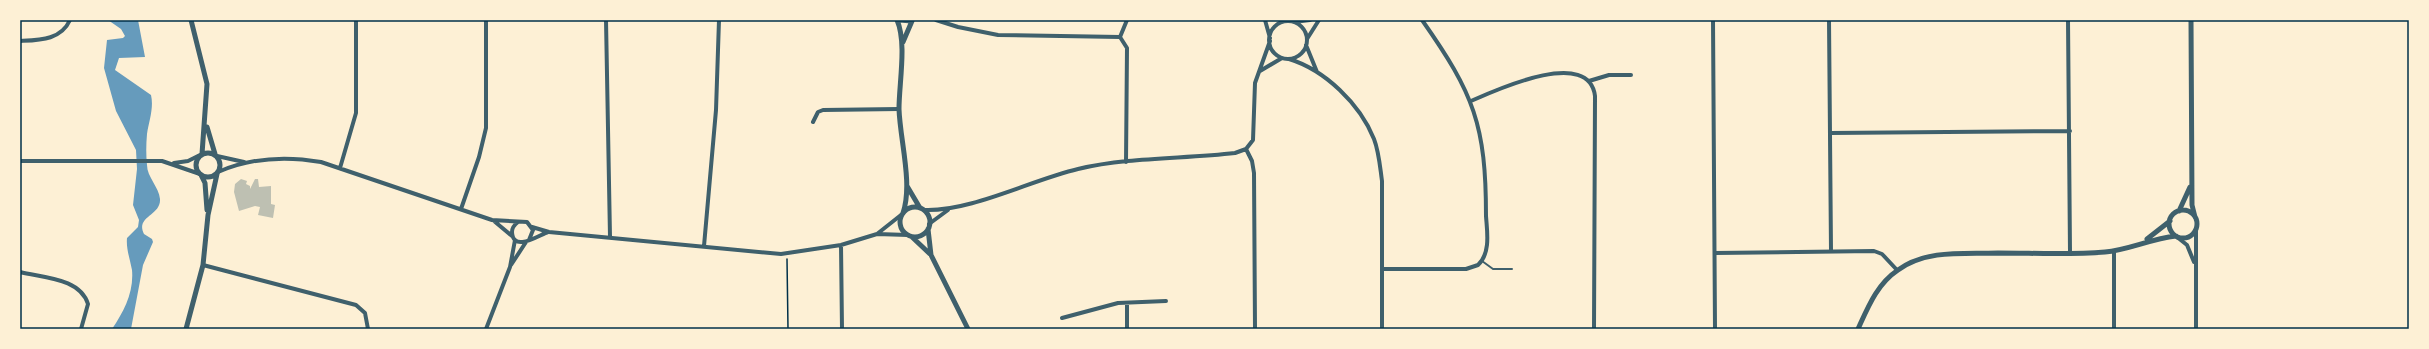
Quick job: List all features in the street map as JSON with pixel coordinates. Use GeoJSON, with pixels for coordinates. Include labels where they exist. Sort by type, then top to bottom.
{"type":"FeatureCollection","features":[{"type":"Feature","properties":{"kind":"street"},"geometry":{"type":"LineString","coordinates":[[20,42],[55,37],[66,30],[70,20]]}},
{"type":"Feature","properties":{"kind":"street"},"geometry":{"type":"LineString","coordinates":[[191,20],[206,84],[206,122],[201,155],[196,162],[205,183],[208,215]]}},
{"type":"Feature","properties":{"kind":"street"},"geometry":{"type":"LineString","coordinates":[[340,168],[356,113],[356,20]]}},
{"type":"Feature","properties":{"kind":"street"},"geometry":{"type":"LineString","coordinates":[[461,210],[481,151],[486,128],[486,20]]}},
{"type":"Feature","properties":{"kind":"street"},"geometry":{"type":"LineString","coordinates":[[606,20],[610,237]]}},
{"type":"Feature","properties":{"kind":"street"},"geometry":{"type":"LineString","coordinates":[[704,246],[714,138],[719,20]]}},
{"type":"Feature","properties":{"kind":"street"},"geometry":{"type":"LineString","coordinates":[[901,46],[912,20],[898,20],[901,46],[899,108],[907,186],[900,224],[909,235],[931,255]]}},
{"type":"Feature","properties":{"kind":"street"},"geometry":{"type":"LineString","coordinates":[[936,20],[958,27],[998,35],[1120,37]]}},
{"type":"Feature","properties":{"kind":"street"},"geometry":{"type":"LineString","coordinates":[[1120,37],[1127,20]]}},
{"type":"Feature","properties":{"kind":"street"},"geometry":{"type":"LineString","coordinates":[[1265,20],[1274,52],[1282,58],[1300,62],[1317,72],[1352,103],[1365,121],[1374,139],[1380,160],[1382,181],[1382,329]]}},
{"type":"Feature","properties":{"kind":"street"},"geometry":{"type":"LineString","coordinates":[[877,234],[910,207],[948,210],[1067,172],[1126,162],[1226,154],[1246,149],[1253,140],[1254,92],[1258,72],[1274,28],[1290,21],[1310,20]]}},
{"type":"Feature","properties":{"kind":"street"},"geometry":{"type":"LineString","coordinates":[[1288,59],[1300,55],[1306,45],[1307,39],[1319,20]]}},
{"type":"Feature","properties":{"kind":"street"},"geometry":{"type":"LineString","coordinates":[[1382,269],[1466,269],[1474,267],[1482,261],[1487,242],[1485,159],[1480,129],[1471,101],[1455,68],[1422,20]]}},
{"type":"Feature","properties":{"kind":"street"},"geometry":{"type":"LineString","coordinates":[[1713,20],[1715,329]]}},
{"type":"Feature","properties":{"kind":"street"},"geometry":{"type":"LineString","coordinates":[[1829,20],[1831,251]]}},
{"type":"Feature","properties":{"kind":"street"},"geometry":{"type":"LineString","coordinates":[[2068,20],[2070,253]]}},
{"type":"Feature","properties":{"kind":"street"},"geometry":{"type":"LineString","coordinates":[[2191,20],[2192,205],[2196,230],[2196,329]]}},
{"type":"Feature","properties":{"kind":"street"},"geometry":{"type":"LineString","coordinates":[[1290,21],[1302,28],[1307,39]]}},
{"type":"Feature","properties":{"kind":"street"},"geometry":{"type":"LineString","coordinates":[[1120,37],[1127,48],[1126,162]]}},
{"type":"Feature","properties":{"kind":"street"},"geometry":{"type":"LineString","coordinates":[[1306,45],[1317,72]]}},
{"type":"Feature","properties":{"kind":"street"},"geometry":{"type":"LineString","coordinates":[[1258,72],[1282,58]]}},
{"type":"Feature","properties":{"kind":"street"},"geometry":{"type":"LineString","coordinates":[[1589,81],[1609,74],[1631,75]]}},
{"type":"Feature","properties":{"kind":"street"},"geometry":{"type":"LineString","coordinates":[[1471,101],[1537,76],[1577,75],[1589,81],[1595,96],[1594,329]]}},
{"type":"Feature","properties":{"kind":"street"},"geometry":{"type":"LineString","coordinates":[[813,122],[818,112],[823,110],[899,108]]}},
{"type":"Feature","properties":{"kind":"street"},"geometry":{"type":"LineString","coordinates":[[186,329],[203,265],[208,215],[221,166],[206,122]]}},
{"type":"Feature","properties":{"kind":"street"},"geometry":{"type":"LineString","coordinates":[[1830,133],[2070,132]]}},
{"type":"Feature","properties":{"kind":"street"},"geometry":{"type":"LineString","coordinates":[[1246,149],[1252,160],[1254,173],[1255,329]]}},
{"type":"Feature","properties":{"kind":"street"},"geometry":{"type":"LineString","coordinates":[[20,161],[147,161],[172,163],[188,161],[209,152],[245,162],[309,160],[340,168],[492,220],[527,222],[532,227],[549,232],[787,254],[841,245],[877,234],[920,235],[928,226],[948,210]]}},
{"type":"Feature","properties":{"kind":"street"},"geometry":{"type":"LineString","coordinates":[[172,163],[211,177],[245,162]]}},
{"type":"Feature","properties":{"kind":"street"},"geometry":{"type":"LineString","coordinates":[[2143,242],[2170,221],[2179,211],[2187,198],[2192,181]]}},
{"type":"Feature","properties":{"kind":"street"},"geometry":{"type":"LineString","coordinates":[[907,186],[922,209],[928,214],[931,255],[968,329]]}},
{"type":"Feature","properties":{"kind":"street"},"geometry":{"type":"LineString","coordinates":[[2179,211],[2188,211],[2195,217]]}},
{"type":"Feature","properties":{"kind":"street"},"geometry":{"type":"LineString","coordinates":[[492,220],[514,238],[528,241],[549,232]]}},
{"type":"Feature","properties":{"kind":"street"},"geometry":{"type":"LineString","coordinates":[[486,329],[510,267],[514,238],[513,227],[520,221]]}},
{"type":"Feature","properties":{"kind":"street"},"geometry":{"type":"LineString","coordinates":[[2170,221],[2170,229],[2176,236],[2188,245],[2195,266]]}},
{"type":"Feature","properties":{"kind":"street"},"geometry":{"type":"LineString","coordinates":[[510,267],[533,234],[532,227]]}},
{"type":"Feature","properties":{"kind":"street"},"geometry":{"type":"LineString","coordinates":[[1858,329],[1873,297],[1897,270],[1919,259],[1943,254],[2070,253],[2114,251],[2143,242],[2176,236],[2186,238],[2196,230]]}},
{"type":"Feature","properties":{"kind":"street"},"geometry":{"type":"LineString","coordinates":[[841,245],[842,329]]}},
{"type":"Feature","properties":{"kind":"street"},"geometry":{"type":"LineString","coordinates":[[1715,253],[1831,251],[1877,252],[1884,256],[1897,270]]}},
{"type":"Feature","properties":{"kind":"street"},"geometry":{"type":"LineString","coordinates":[[2114,251],[2114,329]]}},
{"type":"Feature","properties":{"kind":"street"},"geometry":{"type":"LineString","coordinates":[[203,265],[356,306],[364,312],[368,329]]}},
{"type":"Feature","properties":{"kind":"street"},"geometry":{"type":"LineString","coordinates":[[20,272],[69,284],[80,289],[88,304],[82,329]]}},
{"type":"Feature","properties":{"kind":"street"},"geometry":{"type":"LineString","coordinates":[[1062,318],[1126,302],[1166,301]]}},
{"type":"Feature","properties":{"kind":"street"},"geometry":{"type":"LineString","coordinates":[[1126,302],[1127,329]]}},
{"type":"Feature","properties":{"kind":"lane"},"geometry":{"type":"LineString","coordinates":[[1482,261],[1492,269],[1512,269]]}},
{"type":"Feature","properties":{"kind":"path"},"geometry":{"type":"LineString","coordinates":[[787,254],[788,329]]}},
{"type":"Feature","properties":{"kind":"water"},"geometry":{"type":"Polygon","coordinates":[[[108,20],[138,20],[145,57],[119,58],[115,70],[151,95],[152,105],[146,150],[149,174],[158,190],[160,199],[157,209],[145,219],[143,223],[142,228],[144,234],[152,239],[153,242],[143,265],[131,329],[112,329],[130,294],[132,270],[127,238],[138,227],[139,220],[133,205],[137,169],[136,150],[116,111],[104,68],[107,40],[123,38],[125,36],[121,29],[108,20]]]}},
{"type":"Feature","properties":{"kind":"building"},"geometry":{"type":"Polygon","coordinates":[[[241,179],[247,181],[246,184],[250,186],[250,189],[255,179],[258,179],[259,187],[271,186],[271,204],[275,205],[273,218],[258,215],[260,207],[255,206],[239,211],[234,192],[235,184],[241,179]]]}}]}
